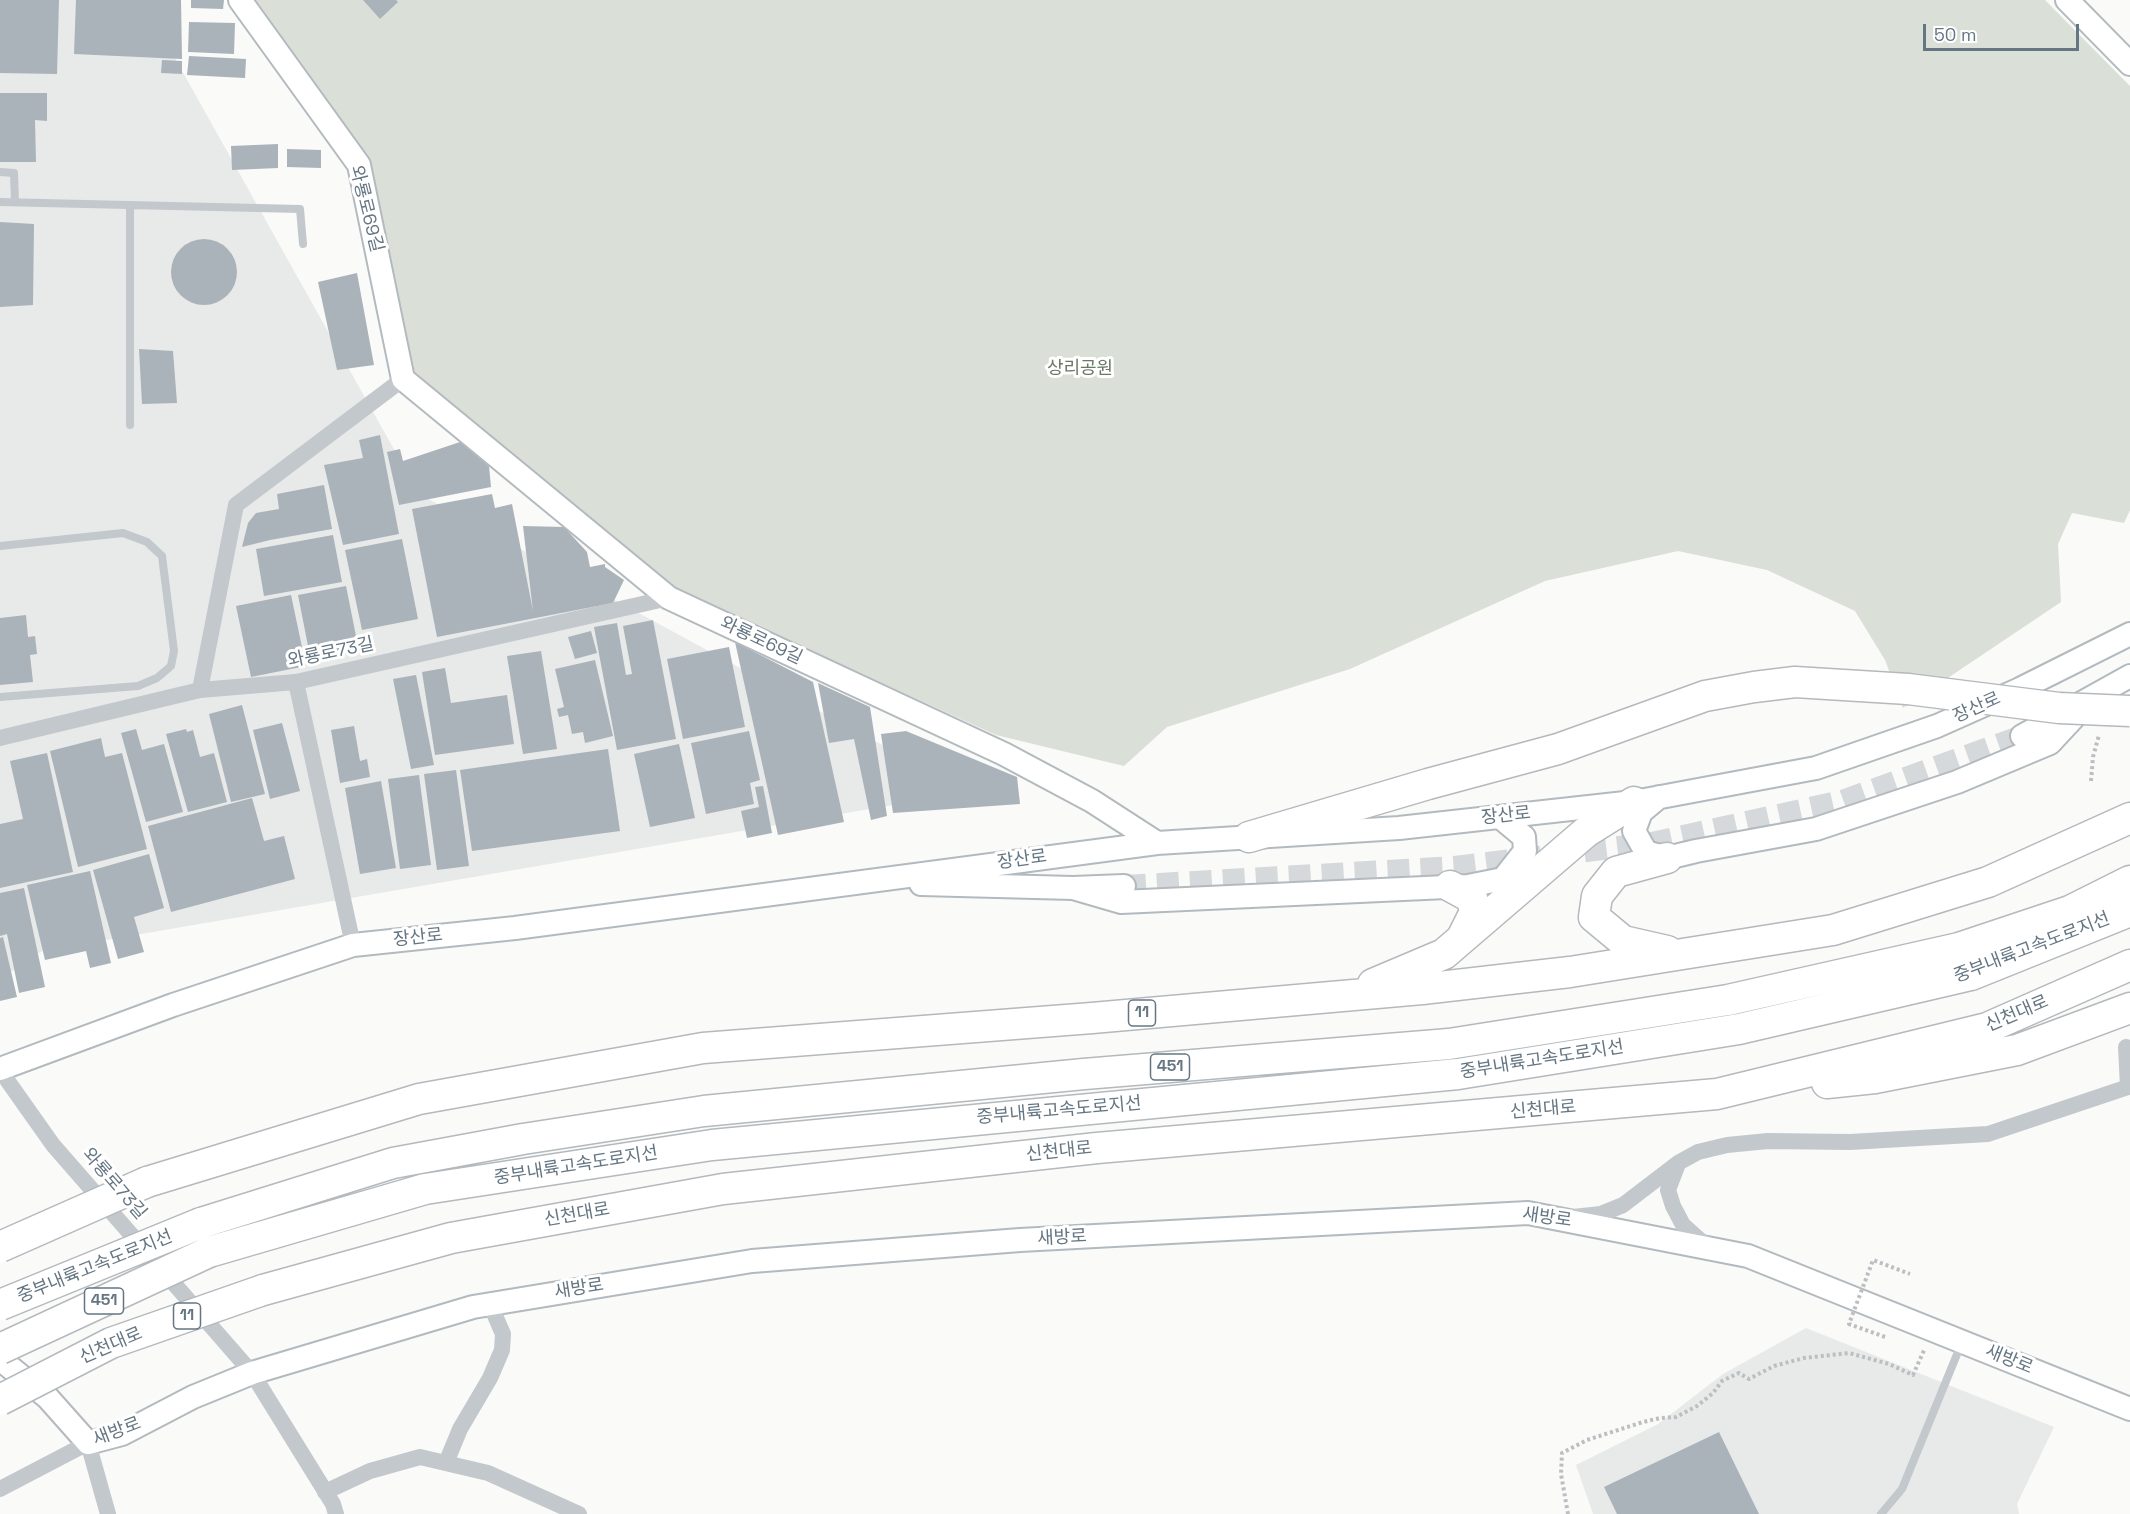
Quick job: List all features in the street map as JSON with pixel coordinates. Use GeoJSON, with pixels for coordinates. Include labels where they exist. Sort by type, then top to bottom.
{"type":"FeatureCollection","features":[{"type":"Feature","properties":{"kind":"highway"},"geometry":{"type":"LineString","coordinates":[[1249,837],[1428,784],[1558,749],[1705,696],[1754,687],[1795,682],[1908,689],[2059,708],[2130,711]]}},
{"type":"Feature","properties":{"kind":"highway"},"geometry":{"type":"LineString","coordinates":[[1342,996],[1444,954],[1586,832],[1646,800]]}},
{"type":"Feature","properties":{"kind":"highway","name":"11"},"geometry":{"type":"LineString","coordinates":[[0,1247],[147,1182],[419,1099],[703,1048],[1342,996],[1570,972],[1833,930],[1989,882],[2130,818]]}},
{"type":"Feature","properties":{"kind":"highway"},"geometry":{"type":"LineString","coordinates":[[1667,858],[1616,872],[1597,897],[1594,917],[1623,941],[1681,954]]}},
{"type":"Feature","properties":{"kind":"highway","name":"중부내륙고속도로지선"},"geometry":{"type":"LineString","coordinates":[[0,1305],[201,1223],[393,1163],[522,1139],[693,1113],[1084,1074],[1449,1044],[1728,1000],[1959,948],[2070,910],[2130,881]]}},
{"type":"Feature","properties":{"kind":"highway"},"geometry":{"type":"LineString","coordinates":[[1450,886],[1472,898],[1475,912],[1462,938]]}},
{"type":"Feature","properties":{"kind":"highway","name":"중부내륙고속도로지선"},"geometry":{"type":"LineString","coordinates":[[0,1350],[209,1252],[425,1189],[701,1147],[1458,1074],[1739,1029],[1971,975],[2130,911]]}},
{"type":"Feature","properties":{"kind":"highway","name":"신천대로"},"geometry":{"type":"LineString","coordinates":[[0,1400],[111,1343],[263,1290],[451,1238],[723,1189],[1097,1148],[1717,1094],[1987,1028],[2130,965]]}},
{"type":"Feature","properties":{"kind":"highway"},"geometry":{"type":"LineString","coordinates":[[1717,1094],[1875,1078],[2017,1050],[2130,1008]]}},
{"type":"Feature","properties":{"kind":"main road","name":"와룡로69길"},"geometry":{"type":"LineString","coordinates":[[240,0],[359,165],[403,379],[669,598],[1004,754],[1092,801],[1157,843]]}},
{"type":"Feature","properties":{"kind":"main road"},"geometry":{"type":"LineString","coordinates":[[2067,0],[2130,64]]}},
{"type":"Feature","properties":{"kind":"main road","name":"장산로"},"geometry":{"type":"LineString","coordinates":[[0,1069],[173,1005],[353,945],[515,928],[1157,843],[1399,828],[1646,800],[1816,768],[1937,726],[2020,689],[2130,634]]}},
{"type":"Feature","properties":{"kind":"main road"},"geometry":{"type":"LineString","coordinates":[[2022,736],[2130,676]]}},
{"type":"Feature","properties":{"kind":"main road"},"geometry":{"type":"LineString","coordinates":[[1646,800],[1634,831],[1646,852],[1667,858],[1816,829],[1958,782],[2050,743],[2093,697]]}},
{"type":"Feature","properties":{"kind":"main road"},"geometry":{"type":"LineString","coordinates":[[1073,888],[1120,902],[1468,886],[1503,879],[1525,851],[1524,837],[1500,817]]}},
{"type":"Feature","properties":{"kind":"main road","name":"장산로"},"geometry":{"type":"LineString","coordinates":[[853,883],[1073,888],[1124,886]]}},
{"type":"Feature","properties":{"kind":"main road","name":"새방로"},"geometry":{"type":"LineString","coordinates":[[88,1443],[122,1434],[193,1397],[252,1373],[473,1307],[764,1260],[1055,1238],[1528,1213],[1748,1256],[2130,1409]]}},
{"type":"Feature","properties":{"kind":"main road"},"geometry":{"type":"LineString","coordinates":[[0,1359],[48,1398],[88,1443]]}},
{"type":"Feature","properties":{"kind":"street"},"geometry":{"type":"LineString","coordinates":[[201,690],[236,505],[403,379]]}},
{"type":"Feature","properties":{"kind":"street","name":"와룡로73길"},"geometry":{"type":"LineString","coordinates":[[0,738],[201,690],[296,682],[669,598]]}},
{"type":"Feature","properties":{"kind":"street"},"geometry":{"type":"LineString","coordinates":[[296,682],[353,945]]}},
{"type":"Feature","properties":{"kind":"street"},"geometry":{"type":"LineString","coordinates":[[1553,1218],[1601,1214],[1623,1204],[1678,1163],[1698,1152],[1717,1148],[1768,1141],[1850,1142],[1988,1134],[2128,1087],[2127,1047]]}},
{"type":"Feature","properties":{"kind":"street","name":"와룡로73길"},"geometry":{"type":"LineString","coordinates":[[0,1069],[53,1145],[252,1373],[333,1504],[336,1514]]}},
{"type":"Feature","properties":{"kind":"street"},"geometry":{"type":"LineString","coordinates":[[1678,1163],[1668,1190],[1672,1206],[1683,1225],[1702,1242],[1717,1250]]}},
{"type":"Feature","properties":{"kind":"street"},"geometry":{"type":"LineString","coordinates":[[446,1463],[459,1429],[489,1378],[502,1350],[503,1334],[490,1304]]}},
{"type":"Feature","properties":{"kind":"street"},"geometry":{"type":"LineString","coordinates":[[88,1443],[108,1514]]}},
{"type":"Feature","properties":{"kind":"street","name":"새방로"},"geometry":{"type":"LineString","coordinates":[[0,1489],[88,1443]]}},
{"type":"Feature","properties":{"kind":"street"},"geometry":{"type":"LineString","coordinates":[[325,1492],[370,1471],[420,1457],[488,1473],[579,1514]]}},
{"type":"Feature","properties":{"kind":"lane"},"geometry":{"type":"LineString","coordinates":[[0,172],[14,173],[15,202]]}},
{"type":"Feature","properties":{"kind":"lane"},"geometry":{"type":"LineString","coordinates":[[0,202],[300,209],[303,244]]}},
{"type":"Feature","properties":{"kind":"lane"},"geometry":{"type":"LineString","coordinates":[[130,205],[130,425]]}},
{"type":"Feature","properties":{"kind":"lane"},"geometry":{"type":"LineString","coordinates":[[0,546],[123,533],[147,542],[162,556],[174,651],[171,666],[156,678],[138,686],[0,697]]}},
{"type":"Feature","properties":{"kind":"lane"},"geometry":{"type":"LineString","coordinates":[[1881,1514],[1902,1489],[1962,1342]]}},
{"type":"Feature","properties":{"kind":"path"},"geometry":{"type":"LineString","coordinates":[[2091,781],[2093,757],[2099,735]]}},
{"type":"Feature","properties":{"kind":"path"},"geometry":{"type":"LineString","coordinates":[[1885,1337],[1849,1324],[1873,1260],[1910,1274]]}},
{"type":"Feature","properties":{"kind":"path"},"geometry":{"type":"LineString","coordinates":[[1568,1514],[1561,1474],[1562,1453],[1587,1440],[1643,1422],[1676,1417],[1697,1406],[1713,1393],[1722,1381],[1739,1373],[1749,1379],[1774,1366],[1804,1358],[1849,1353],[1889,1364],[1913,1375],[1932,1330]]}},
{"type":"Feature","properties":{"kind":"shaded area"},"geometry":{"type":"Polygon","coordinates":[[[0,0],[178,0],[167,44],[419,494],[969,792],[42,951],[0,979],[0,0]]]}},
{"type":"Feature","properties":{"kind":"shaded area"},"geometry":{"type":"Polygon","coordinates":[[[1806,1328],[2054,1427],[2017,1504],[2019,1514],[1593,1514],[1576,1465],[1658,1424],[1723,1374],[1806,1328]]]}},
{"type":"Feature","properties":{"kind":"green space","name":"상리공원"},"geometry":{"type":"Polygon","coordinates":[[[256,0],[2045,0],[2130,86],[2130,510],[2124,523],[2072,513],[2058,544],[2061,602],[1903,708],[1885,660],[1855,611],[1767,570],[1678,551],[1545,581],[1350,669],[1167,727],[1124,766],[996,735],[677,590],[410,369],[370,159],[256,0]]]}},
{"type":"Feature","properties":{"kind":"building"},"geometry":{"type":"Polygon","coordinates":[[[0,0],[59,0],[57,74],[0,73],[0,0]]]}},
{"type":"Feature","properties":{"kind":"building"},"geometry":{"type":"Polygon","coordinates":[[[76,0],[181,0],[182,59],[74,54],[76,0]]]}},
{"type":"Feature","properties":{"kind":"building"},"geometry":{"type":"Polygon","coordinates":[[[191,0],[224,0],[223,9],[191,8],[191,0]]]}},
{"type":"Feature","properties":{"kind":"building"},"geometry":{"type":"Polygon","coordinates":[[[363,0],[396,0],[398,2],[380,19],[363,0]]]}},
{"type":"Feature","properties":{"kind":"building"},"geometry":{"type":"Polygon","coordinates":[[[189,22],[235,23],[234,54],[188,52],[189,22]]]}},
{"type":"Feature","properties":{"kind":"building"},"geometry":{"type":"Polygon","coordinates":[[[189,56],[246,59],[245,78],[187,75],[189,56]]]}},
{"type":"Feature","properties":{"kind":"building"},"geometry":{"type":"Polygon","coordinates":[[[162,60],[182,61],[182,74],[161,73],[162,60]]]}},
{"type":"Feature","properties":{"kind":"building"},"geometry":{"type":"Polygon","coordinates":[[[0,93],[47,93],[47,121],[35,120],[36,162],[0,162],[0,93]]]}},
{"type":"Feature","properties":{"kind":"building"},"geometry":{"type":"Polygon","coordinates":[[[278,144],[278,168],[232,170],[231,146],[278,144]]]}},
{"type":"Feature","properties":{"kind":"building"},"geometry":{"type":"Polygon","coordinates":[[[287,149],[321,150],[321,168],[287,167],[287,149]]]}},
{"type":"Feature","properties":{"kind":"building"},"geometry":{"type":"Polygon","coordinates":[[[0,222],[34,224],[33,305],[0,307],[0,222]]]}},
{"type":"Feature","properties":{"kind":"building"},"geometry":{"type":"Polygon","coordinates":[[[204,239],[216,242],[227,249],[234,260],[237,272],[234,284],[227,295],[216,302],[204,305],[192,302],[181,295],[174,284],[171,272],[174,260],[181,249],[192,242],[204,239]]]}},
{"type":"Feature","properties":{"kind":"building"},"geometry":{"type":"Polygon","coordinates":[[[357,273],[374,365],[337,370],[318,282],[357,273]]]}},
{"type":"Feature","properties":{"kind":"building"},"geometry":{"type":"Polygon","coordinates":[[[139,349],[173,351],[177,403],[142,404],[139,349]]]}},
{"type":"Feature","properties":{"kind":"building"},"geometry":{"type":"Polygon","coordinates":[[[380,435],[399,534],[343,545],[324,465],[363,458],[359,440],[380,435]]]}},
{"type":"Feature","properties":{"kind":"building"},"geometry":{"type":"Polygon","coordinates":[[[460,442],[489,466],[491,487],[399,505],[387,452],[400,449],[403,461],[460,442]]]}},
{"type":"Feature","properties":{"kind":"building"},"geometry":{"type":"Polygon","coordinates":[[[324,485],[332,529],[242,547],[248,523],[256,513],[279,509],[277,494],[324,485]]]}},
{"type":"Feature","properties":{"kind":"building"},"geometry":{"type":"Polygon","coordinates":[[[492,494],[495,508],[512,504],[533,611],[523,526],[564,527],[587,552],[590,567],[605,564],[605,567],[624,580],[613,603],[437,637],[412,509],[492,494]]]}},
{"type":"Feature","properties":{"kind":"building"},"geometry":{"type":"Polygon","coordinates":[[[333,535],[342,582],[264,596],[256,549],[333,535]]]}},
{"type":"Feature","properties":{"kind":"building"},"geometry":{"type":"Polygon","coordinates":[[[402,539],[418,619],[362,630],[345,550],[402,539]]]}},
{"type":"Feature","properties":{"kind":"building"},"geometry":{"type":"Polygon","coordinates":[[[346,586],[358,646],[310,656],[298,595],[346,586]]]}},
{"type":"Feature","properties":{"kind":"building"},"geometry":{"type":"Polygon","coordinates":[[[291,595],[306,666],[251,677],[236,606],[291,595]]]}},
{"type":"Feature","properties":{"kind":"building"},"geometry":{"type":"Polygon","coordinates":[[[26,615],[28,637],[35,636],[37,654],[30,655],[33,682],[0,685],[0,618],[26,615]]]}},
{"type":"Feature","properties":{"kind":"building"},"geometry":{"type":"Polygon","coordinates":[[[653,620],[676,739],[617,750],[594,627],[617,623],[626,675],[632,674],[623,626],[653,620]]]}},
{"type":"Feature","properties":{"kind":"building"},"geometry":{"type":"Polygon","coordinates":[[[591,631],[597,653],[575,659],[568,637],[591,631]]]}},
{"type":"Feature","properties":{"kind":"building"},"geometry":{"type":"Polygon","coordinates":[[[735,642],[813,682],[844,822],[778,835],[735,642]]]}},
{"type":"Feature","properties":{"kind":"building"},"geometry":{"type":"Polygon","coordinates":[[[729,647],[745,727],[683,739],[667,659],[729,647]]]}},
{"type":"Feature","properties":{"kind":"building"},"geometry":{"type":"Polygon","coordinates":[[[541,651],[557,749],[523,754],[507,656],[541,651]]]}},
{"type":"Feature","properties":{"kind":"building"},"geometry":{"type":"Polygon","coordinates":[[[595,660],[613,736],[585,743],[583,732],[572,734],[568,715],[559,717],[557,709],[564,707],[555,669],[595,660]]]}},
{"type":"Feature","properties":{"kind":"building"},"geometry":{"type":"Polygon","coordinates":[[[445,668],[451,703],[507,695],[514,744],[435,755],[422,672],[445,668]]]}},
{"type":"Feature","properties":{"kind":"building"},"geometry":{"type":"Polygon","coordinates":[[[416,675],[434,765],[411,769],[393,679],[416,675]]]}},
{"type":"Feature","properties":{"kind":"building"},"geometry":{"type":"Polygon","coordinates":[[[818,683],[870,707],[887,816],[871,820],[854,739],[829,743],[818,683]]]}},
{"type":"Feature","properties":{"kind":"building"},"geometry":{"type":"Polygon","coordinates":[[[242,705],[265,794],[231,802],[209,714],[242,705]]]}},
{"type":"Feature","properties":{"kind":"building"},"geometry":{"type":"Polygon","coordinates":[[[282,723],[300,791],[270,799],[253,730],[282,723]]]}},
{"type":"Feature","properties":{"kind":"building"},"geometry":{"type":"Polygon","coordinates":[[[354,726],[360,761],[367,759],[370,777],[340,783],[331,730],[354,726]]]}},
{"type":"Feature","properties":{"kind":"building"},"geometry":{"type":"Polygon","coordinates":[[[136,729],[142,750],[164,744],[183,812],[146,822],[121,733],[136,729]]]}},
{"type":"Feature","properties":{"kind":"building"},"geometry":{"type":"Polygon","coordinates":[[[186,729],[187,732],[193,730],[200,757],[214,753],[227,802],[188,812],[166,734],[186,729]]]}},
{"type":"Feature","properties":{"kind":"building"},"geometry":{"type":"Polygon","coordinates":[[[749,731],[760,780],[750,783],[754,804],[706,814],[691,743],[749,731]]]}},
{"type":"Feature","properties":{"kind":"building"},"geometry":{"type":"Polygon","coordinates":[[[906,731],[1017,777],[1020,804],[893,813],[881,734],[906,731]]]}},
{"type":"Feature","properties":{"kind":"building"},"geometry":{"type":"Polygon","coordinates":[[[101,738],[105,757],[122,753],[147,849],[78,867],[50,751],[101,738]]]}},
{"type":"Feature","properties":{"kind":"building"},"geometry":{"type":"Polygon","coordinates":[[[679,744],[695,818],[650,827],[634,754],[679,744]]]}},
{"type":"Feature","properties":{"kind":"building"},"geometry":{"type":"Polygon","coordinates":[[[608,749],[620,831],[472,851],[460,770],[608,749]]]}},
{"type":"Feature","properties":{"kind":"building"},"geometry":{"type":"Polygon","coordinates":[[[47,753],[73,872],[0,888],[0,824],[23,819],[10,761],[47,753]]]}},
{"type":"Feature","properties":{"kind":"building"},"geometry":{"type":"Polygon","coordinates":[[[456,770],[469,866],[437,870],[424,774],[456,770]]]}},
{"type":"Feature","properties":{"kind":"building"},"geometry":{"type":"Polygon","coordinates":[[[419,775],[431,865],[400,869],[388,779],[419,775]]]}},
{"type":"Feature","properties":{"kind":"building"},"geometry":{"type":"Polygon","coordinates":[[[381,781],[396,868],[360,874],[345,788],[381,781]]]}},
{"type":"Feature","properties":{"kind":"building"},"geometry":{"type":"Polygon","coordinates":[[[763,786],[772,833],[747,838],[741,811],[759,807],[755,787],[763,786]]]}},
{"type":"Feature","properties":{"kind":"building"},"geometry":{"type":"Polygon","coordinates":[[[252,798],[264,841],[284,836],[295,879],[171,912],[148,826],[252,798]]]}},
{"type":"Feature","properties":{"kind":"building"},"geometry":{"type":"Polygon","coordinates":[[[149,854],[164,908],[134,917],[144,952],[118,959],[93,870],[149,854]]]}},
{"type":"Feature","properties":{"kind":"building"},"geometry":{"type":"Polygon","coordinates":[[[90,871],[111,963],[90,968],[86,951],[45,960],[27,885],[90,871]]]}},
{"type":"Feature","properties":{"kind":"building"},"geometry":{"type":"Polygon","coordinates":[[[24,888],[45,987],[19,993],[7,934],[0,936],[0,893],[24,888]]]}},
{"type":"Feature","properties":{"kind":"building"},"geometry":{"type":"Polygon","coordinates":[[[3,937],[17,997],[0,1001],[0,938],[3,937]]]}},
{"type":"Feature","properties":{"kind":"building"},"geometry":{"type":"Polygon","coordinates":[[[1719,1432],[1759,1514],[1617,1514],[1604,1487],[1719,1432]]]}},
{"type":"Feature","properties":{"kind":"tunnel"},"geometry":{"type":"LineString","coordinates":[[1124,886],[1455,867],[1652,843],[1842,801],[2022,736]]}}]}
